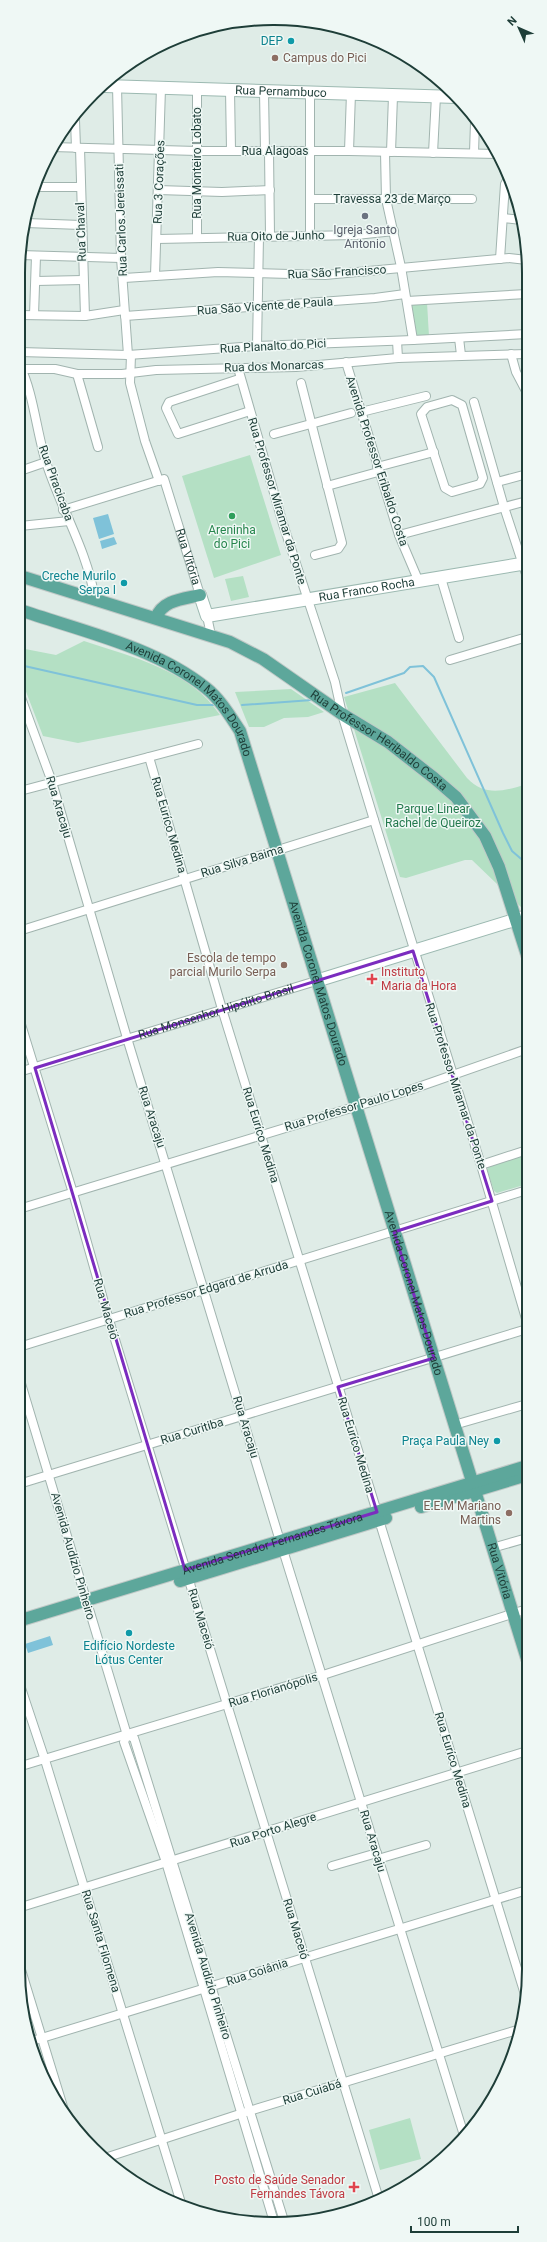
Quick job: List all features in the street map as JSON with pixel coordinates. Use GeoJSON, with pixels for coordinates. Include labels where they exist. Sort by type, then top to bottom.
{"type":"FeatureCollection","features":[{"type":"Feature","properties":{"kind":"main road","name":"Rua Pernambuco"},"geometry":{"type":"LineString","coordinates":[[111,86],[197,90],[310,91],[393,96],[447,96]]}},
{"type":"Feature","properties":{"kind":"main road","name":"Rua Franco Rocha"},"geometry":{"type":"LineString","coordinates":[[207,616],[419,582],[442,582],[522,565]]}},
{"type":"Feature","properties":{"kind":"main road"},"geometry":{"type":"LineString","coordinates":[[25,578],[212,635]]}},
{"type":"Feature","properties":{"kind":"main road","name":"Rua Vitória"},"geometry":{"type":"LineString","coordinates":[[200,595],[207,616]]}},
{"type":"Feature","properties":{"kind":"main road"},"geometry":{"type":"LineString","coordinates":[[156,618],[159,610],[166,604],[200,595]]}},
{"type":"Feature","properties":{"kind":"main road","name":"Avenida Coronel Matos Dourado"},"geometry":{"type":"LineString","coordinates":[[25,612],[165,660],[207,688],[225,708],[240,731],[316,981],[474,1486]]}},
{"type":"Feature","properties":{"kind":"main road","name":"Rua Professor Heribaldo Costa"},"geometry":{"type":"LineString","coordinates":[[212,635],[230,642],[263,659],[342,714],[388,742],[456,797],[485,836],[521,918]]}},
{"type":"Feature","properties":{"kind":"main road","name":"Rua Monsenhor Hipólito Brasil"},"geometry":{"type":"LineString","coordinates":[[316,981],[521,918]]}},
{"type":"Feature","properties":{"kind":"main road","name":"Avenida Senador Fernandes Távora"},"geometry":{"type":"LineString","coordinates":[[25,1627],[86,1605],[474,1486],[522,1468]]}},
{"type":"Feature","properties":{"kind":"main road","name":"Avenida Senador Fernandes Távora"},"geometry":{"type":"LineString","coordinates":[[474,1486],[522,1476]]}},
{"type":"Feature","properties":{"kind":"main road","name":"Rua Vitória"},"geometry":{"type":"LineString","coordinates":[[474,1486],[522,1643]]}},
{"type":"Feature","properties":{"kind":"main road","name":"Avenida Senador Fernandes Távora"},"geometry":{"type":"LineString","coordinates":[[25,1619],[86,1605]]}},
{"type":"Feature","properties":{"kind":"street","name":"Rua Carlos Jereissati"},"geometry":{"type":"LineString","coordinates":[[111,86],[119,149],[121,258],[130,355]]}},
{"type":"Feature","properties":{"kind":"street","name":"Rua 3 Corações"},"geometry":{"type":"LineString","coordinates":[[155,276],[161,88]]}},
{"type":"Feature","properties":{"kind":"street","name":"Rua Monteiro Lobato"},"geometry":{"type":"LineString","coordinates":[[197,90],[197,237]]}},
{"type":"Feature","properties":{"kind":"street"},"geometry":{"type":"LineString","coordinates":[[230,90],[231,150]]}},
{"type":"Feature","properties":{"kind":"street"},"geometry":{"type":"LineString","coordinates":[[264,91],[270,190],[270,236]]}},
{"type":"Feature","properties":{"kind":"street"},"geometry":{"type":"LineString","coordinates":[[310,91],[310,235]]}},
{"type":"Feature","properties":{"kind":"street"},"geometry":{"type":"LineString","coordinates":[[349,151],[351,93]]}},
{"type":"Feature","properties":{"kind":"street"},"geometry":{"type":"LineString","coordinates":[[393,96],[386,199],[401,267],[413,340]]}},
{"type":"Feature","properties":{"kind":"street"},"geometry":{"type":"LineString","coordinates":[[433,153],[436,96]]}},
{"type":"Feature","properties":{"kind":"street","name":"Rua Chaval"},"geometry":{"type":"LineString","coordinates":[[75,123],[80,187],[85,316]]}},
{"type":"Feature","properties":{"kind":"street"},"geometry":{"type":"LineString","coordinates":[[474,153],[475,128]]}},
{"type":"Feature","properties":{"kind":"street","name":"Rua Alagoas"},"geometry":{"type":"LineString","coordinates":[[59,147],[197,151],[349,151],[491,154]]}},
{"type":"Feature","properties":{"kind":"street"},"geometry":{"type":"LineString","coordinates":[[41,187],[80,187]]}},
{"type":"Feature","properties":{"kind":"street"},"geometry":{"type":"LineString","coordinates":[[500,259],[506,187]]}},
{"type":"Feature","properties":{"kind":"street"},"geometry":{"type":"LineString","coordinates":[[158,190],[222,192],[270,190]]}},
{"type":"Feature","properties":{"kind":"street","name":"Travessa 23 de Março"},"geometry":{"type":"LineString","coordinates":[[311,199],[472,199]]}},
{"type":"Feature","properties":{"kind":"street"},"geometry":{"type":"LineString","coordinates":[[503,218],[516,219]]}},
{"type":"Feature","properties":{"kind":"street"},"geometry":{"type":"LineString","coordinates":[[30,223],[81,226]]}},
{"type":"Feature","properties":{"kind":"street","name":"Rua Oito de Junho"},"geometry":{"type":"LineString","coordinates":[[157,239],[197,237],[378,235],[394,231]]}},
{"type":"Feature","properties":{"kind":"street"},"geometry":{"type":"LineString","coordinates":[[257,346],[259,306],[259,237]]}},
{"type":"Feature","properties":{"kind":"street"},"geometry":{"type":"LineString","coordinates":[[26,255],[121,258]]}},
{"type":"Feature","properties":{"kind":"street"},"geometry":{"type":"LineString","coordinates":[[34,315],[36,256]]}},
{"type":"Feature","properties":{"kind":"street","name":"Rua São Francisco"},"geometry":{"type":"LineString","coordinates":[[124,278],[218,272],[325,275],[500,259],[521,260]]}},
{"type":"Feature","properties":{"kind":"street"},"geometry":{"type":"LineString","coordinates":[[36,281],[83,280]]}},
{"type":"Feature","properties":{"kind":"street","name":"Rua São Vicente de Paula"},"geometry":{"type":"LineString","coordinates":[[25,314],[85,316],[375,298],[522,294]]}},
{"type":"Feature","properties":{"kind":"street","name":"Rua Planalto do Pici"},"geometry":{"type":"LineString","coordinates":[[25,352],[130,355],[257,346],[522,334]]}},
{"type":"Feature","properties":{"kind":"street"},"geometry":{"type":"LineString","coordinates":[[459,338],[461,355]]}},
{"type":"Feature","properties":{"kind":"street"},"geometry":{"type":"LineString","coordinates":[[397,341],[398,358]]}},
{"type":"Feature","properties":{"kind":"street"},"geometry":{"type":"LineString","coordinates":[[510,354],[516,372],[522,383]]}},
{"type":"Feature","properties":{"kind":"street","name":"Rua dos Monarcas"},"geometry":{"type":"LineString","coordinates":[[25,373],[55,369],[77,374],[296,367],[398,358],[522,354]]}},
{"type":"Feature","properties":{"kind":"street","name":"Rua Vitória"},"geometry":{"type":"LineString","coordinates":[[130,355],[129,373],[145,441],[161,480],[200,595]]}},
{"type":"Feature","properties":{"kind":"street","name":"Avenida Professor Eribaldo Costa"},"geometry":{"type":"LineString","coordinates":[[346,362],[377,469],[399,535],[419,582]]}},
{"type":"Feature","properties":{"kind":"street","name":"Rua Professor Miramar da Ponte"},"geometry":{"type":"LineString","coordinates":[[238,368],[240,379],[307,599],[335,682],[342,714],[392,874],[413,951],[454,1075],[522,1305]]}},
{"type":"Feature","properties":{"kind":"street"},"geometry":{"type":"LineString","coordinates":[[77,374],[98,447]]}},
{"type":"Feature","properties":{"kind":"street"},"geometry":{"type":"LineString","coordinates":[[240,379],[172,401],[166,408],[178,434],[250,411]]}},
{"type":"Feature","properties":{"kind":"street"},"geometry":{"type":"LineString","coordinates":[[301,383],[342,545],[334,551],[315,555]]}},
{"type":"Feature","properties":{"kind":"street","name":"Rua Piracicaba"},"geometry":{"type":"LineString","coordinates":[[25,384],[46,462],[63,510],[77,535],[88,565],[95,599]]}},
{"type":"Feature","properties":{"kind":"street"},"geometry":{"type":"LineString","coordinates":[[361,412],[426,396]]}},
{"type":"Feature","properties":{"kind":"street"},"geometry":{"type":"LineString","coordinates":[[452,400],[457,401],[462,405],[483,481],[480,484],[450,492],[445,488],[434,452],[422,412],[427,407],[452,400]]}},
{"type":"Feature","properties":{"kind":"street"},"geometry":{"type":"LineString","coordinates":[[474,402],[504,507],[522,556]]}},
{"type":"Feature","properties":{"kind":"street"},"geometry":{"type":"LineString","coordinates":[[274,434],[351,413]]}},
{"type":"Feature","properties":{"kind":"street"},"geometry":{"type":"LineString","coordinates":[[327,486],[367,475],[377,469],[434,452]]}},
{"type":"Feature","properties":{"kind":"street"},"geometry":{"type":"LineString","coordinates":[[25,469],[46,462]]}},
{"type":"Feature","properties":{"kind":"street"},"geometry":{"type":"LineString","coordinates":[[497,482],[522,475]]}},
{"type":"Feature","properties":{"kind":"street"},"geometry":{"type":"LineString","coordinates":[[63,510],[161,480]]}},
{"type":"Feature","properties":{"kind":"street"},"geometry":{"type":"LineString","coordinates":[[399,535],[522,502]]}},
{"type":"Feature","properties":{"kind":"street"},"geometry":{"type":"LineString","coordinates":[[25,525],[69,521]]}},
{"type":"Feature","properties":{"kind":"street"},"geometry":{"type":"LineString","coordinates":[[442,582],[459,638]]}},
{"type":"Feature","properties":{"kind":"street","name":"Rua Vitória"},"geometry":{"type":"LineString","coordinates":[[207,616],[212,635]]}},
{"type":"Feature","properties":{"kind":"street"},"geometry":{"type":"LineString","coordinates":[[450,660],[522,638]]}},
{"type":"Feature","properties":{"kind":"street","name":"Rua Aracaju"},"geometry":{"type":"LineString","coordinates":[[25,709],[52,782],[203,1290],[462,2130]]}},
{"type":"Feature","properties":{"kind":"street"},"geometry":{"type":"LineString","coordinates":[[25,790],[198,744]]}},
{"type":"Feature","properties":{"kind":"street","name":"Rua Euríco Medina"},"geometry":{"type":"LineString","coordinates":[[150,757],[222,1009],[521,1982]]}},
{"type":"Feature","properties":{"kind":"street","name":"Rua Silva Baima"},"geometry":{"type":"LineString","coordinates":[[25,929],[374,820]]}},
{"type":"Feature","properties":{"kind":"street","name":"Rua Monsenhor Hipólito Brasil"},"geometry":{"type":"LineString","coordinates":[[25,1070],[316,981]]}},
{"type":"Feature","properties":{"kind":"street","name":"Rua Maceió"},"geometry":{"type":"LineString","coordinates":[[25,1037],[73,1193],[109,1320],[147,1445],[377,2194]]}},
{"type":"Feature","properties":{"kind":"street","name":"Rua Professor Paulo Lopes"},"geometry":{"type":"LineString","coordinates":[[25,1207],[454,1075],[522,1051]]}},
{"type":"Feature","properties":{"kind":"street"},"geometry":{"type":"LineString","coordinates":[[481,1165],[522,1152]]}},
{"type":"Feature","properties":{"kind":"street","name":"Rua Professor Edgard de Arruda"},"geometry":{"type":"LineString","coordinates":[[25,1345],[522,1192]]}},
{"type":"Feature","properties":{"kind":"street","name":"Rua Curitiba"},"geometry":{"type":"LineString","coordinates":[[25,1482],[522,1331]]}},
{"type":"Feature","properties":{"kind":"street","name":"Avenida Audízio Pinheiro"},"geometry":{"type":"LineString","coordinates":[[25,1397],[86,1605],[127,1734],[134,1738],[148,1797],[195,1945],[245,2112],[250,2142],[272,2217]]}},
{"type":"Feature","properties":{"kind":"street"},"geometry":{"type":"LineString","coordinates":[[454,1425],[522,1405]]}},
{"type":"Feature","properties":{"kind":"street"},"geometry":{"type":"LineString","coordinates":[[492,1548],[522,1539]]}},
{"type":"Feature","properties":{"kind":"street","name":"Rua Florianópolis"},"geometry":{"type":"LineString","coordinates":[[25,1765],[323,1675],[522,1610]]}},
{"type":"Feature","properties":{"kind":"street","name":"Rua Santa Filomena"},"geometry":{"type":"LineString","coordinates":[[25,1700],[45,1760],[180,2199]]}},
{"type":"Feature","properties":{"kind":"street","name":"Rua Porto Alegre"},"geometry":{"type":"LineString","coordinates":[[25,1906],[169,1861],[267,1833],[361,1801],[522,1753]]}},
{"type":"Feature","properties":{"kind":"street"},"geometry":{"type":"LineString","coordinates":[[332,1866],[426,1845]]}},
{"type":"Feature","properties":{"kind":"street","name":"Rua Goiânia"},"geometry":{"type":"LineString","coordinates":[[36,2041],[400,1927],[522,1891]]}},
{"type":"Feature","properties":{"kind":"street"},"geometry":{"type":"LineString","coordinates":[[26,1986],[60,2095]]}},
{"type":"Feature","properties":{"kind":"street","name":"Rua Cuiabá"},"geometry":{"type":"LineString","coordinates":[[111,2156],[245,2112],[514,2031]]}},
{"type":"Feature","properties":{"kind":"street","name":"Avenida Audízio Pinheiro"},"geometry":{"type":"LineString","coordinates":[[245,2112],[258,2139],[283,2216]]}},
{"type":"Feature","properties":{"kind":"street"},"geometry":{"type":"LineString","coordinates":[[250,2142],[258,2139]]}},
{"type":"Feature","properties":{"kind":"highlighted area"},"geometry":{"type":"Polygon","coordinates":[[[413,951],[492,1201],[394,1232],[434,1358],[338,1387],[377,1512],[185,1570],[35,1068],[413,951]]]}},
{"type":"Feature","properties":{"kind":"green space"},"geometry":{"type":"Polygon","coordinates":[[[427,303],[429,336],[415,335],[411,305],[427,303]]]}},
{"type":"Feature","properties":{"kind":"green space","name":"Areninha do Pici"},"geometry":{"type":"Polygon","coordinates":[[[250,455],[281,555],[214,578],[182,476],[250,455]]]}},
{"type":"Feature","properties":{"kind":"green space"},"geometry":{"type":"Polygon","coordinates":[[[243,576],[249,597],[231,601],[225,579],[243,576]]]}},
{"type":"Feature","properties":{"kind":"green space"},"geometry":{"type":"Polygon","coordinates":[[[84,641],[121,653],[159,667],[176,676],[193,687],[208,700],[220,715],[78,743],[43,736],[25,689],[25,649],[56,655],[84,641]]]}},
{"type":"Feature","properties":{"kind":"green space","name":"Parque Linear Rachel de Queiroz"},"geometry":{"type":"Polygon","coordinates":[[[395,683],[467,778],[474,784],[481,788],[495,791],[522,785],[522,908],[472,860],[465,860],[406,878],[400,877],[344,697],[395,683]]]}},
{"type":"Feature","properties":{"kind":"green space"},"geometry":{"type":"Polygon","coordinates":[[[291,689],[324,712],[308,717],[284,718],[264,727],[249,727],[235,692],[291,689]]]}},
{"type":"Feature","properties":{"kind":"green space"},"geometry":{"type":"Polygon","coordinates":[[[522,1155],[522,1186],[497,1193],[494,1191],[487,1169],[490,1165],[522,1155]]]}},
{"type":"Feature","properties":{"kind":"green space"},"geometry":{"type":"Polygon","coordinates":[[[410,2118],[421,2159],[380,2170],[369,2130],[410,2118]]]}},
{"type":"Feature","properties":{"kind":"water"},"geometry":{"type":"Polygon","coordinates":[[[108,514],[114,534],[99,539],[93,518],[108,514]]]}},
{"type":"Feature","properties":{"kind":"water"},"geometry":{"type":"Polygon","coordinates":[[[114,537],[117,544],[102,549],[100,541],[114,537]]]}},
{"type":"Feature","properties":{"kind":"water"},"geometry":{"type":"Polygon","coordinates":[[[50,1636],[53,1645],[28,1653],[25,1644],[50,1636]]]}},
{"type":"Feature","properties":{"kind":"waterway"},"geometry":{"type":"LineString","coordinates":[[25,666],[197,705],[217,705]]}},
{"type":"Feature","properties":{"kind":"waterway"},"geometry":{"type":"LineString","coordinates":[[346,693],[404,673],[410,667],[423,666],[434,677],[512,851],[522,860]]}},
{"type":"Feature","properties":{"kind":"waterway"},"geometry":{"type":"LineString","coordinates":[[242,705],[312,700]]}},
{"type":"Feature","properties":{"kind":"place","name":"DEP"},"geometry":{"type":"Point","coordinates":[291,41]}},
{"type":"Feature","properties":{"kind":"place","name":"Campus do Pici"},"geometry":{"type":"Point","coordinates":[275,58]}},
{"type":"Feature","properties":{"kind":"place","name":"Igreja Santo Antonio"},"geometry":{"type":"Point","coordinates":[365,216]}},
{"type":"Feature","properties":{"kind":"place","name":"Areninha do Pici"},"geometry":{"type":"Point","coordinates":[232,516]}},
{"type":"Feature","properties":{"kind":"place","name":"Creche Murilo Serpa I"},"geometry":{"type":"Point","coordinates":[124,583]}},
{"type":"Feature","properties":{"kind":"place","name":"Escola de tempo parcial Murilo Serpa"},"geometry":{"type":"Point","coordinates":[284,965]}},
{"type":"Feature","properties":{"kind":"place","name":"Instituto Maria da Hora"},"geometry":{"type":"Point","coordinates":[372,979]}},
{"type":"Feature","properties":{"kind":"place","name":"Praça Paula Ney"},"geometry":{"type":"Point","coordinates":[497,1441]}},
{"type":"Feature","properties":{"kind":"place","name":"E.E.M Mariano Martins"},"geometry":{"type":"Point","coordinates":[509,1513]}},
{"type":"Feature","properties":{"kind":"place","name":"Edifício Nordeste Lótus Center"},"geometry":{"type":"Point","coordinates":[129,1633]}},
{"type":"Feature","properties":{"kind":"place","name":"Posto de Saúde Senador Fernandes Távora"},"geometry":{"type":"Point","coordinates":[354,2187]}}]}
